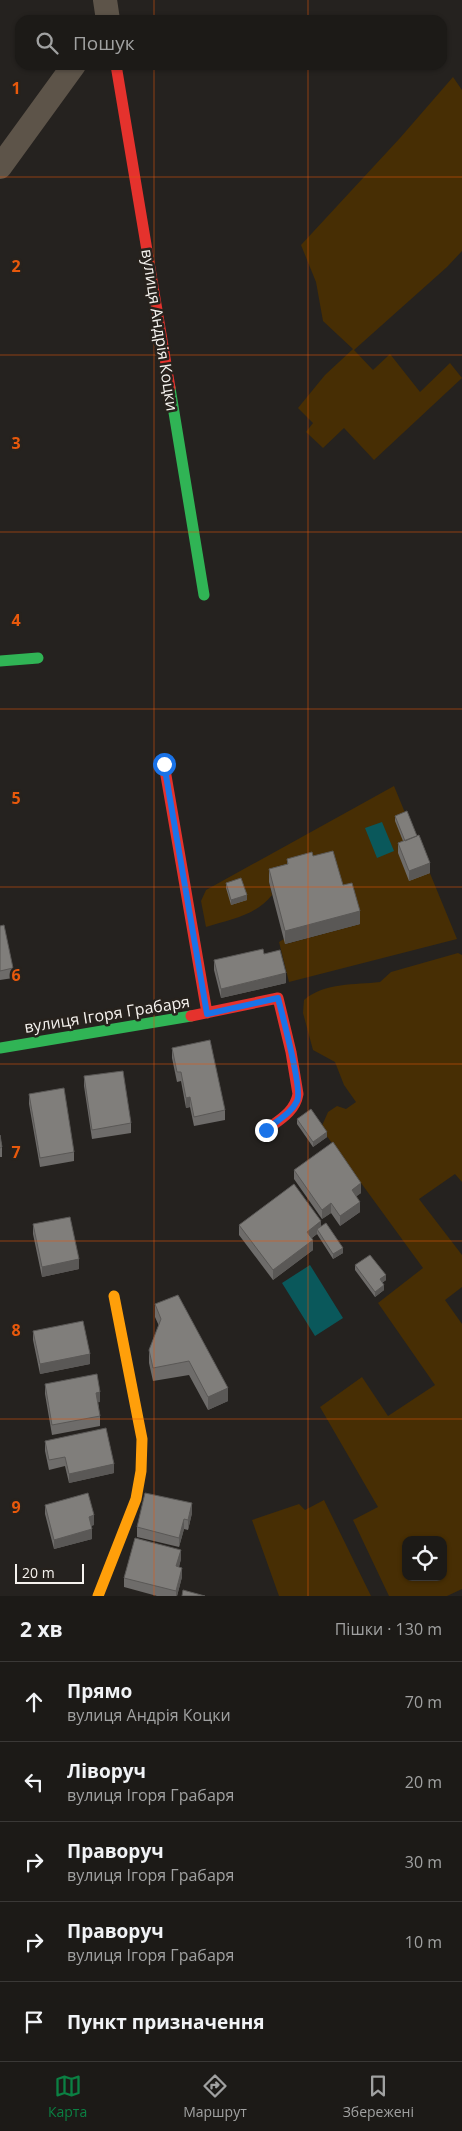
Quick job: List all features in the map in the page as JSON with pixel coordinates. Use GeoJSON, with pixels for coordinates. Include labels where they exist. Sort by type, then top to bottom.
{"type":"FeatureCollection","features":[{"type":"Feature","properties":{"kind":"street"},"geometry":{"type":"LineString","coordinates":[[0,167],[70,70]]}},
{"type":"Feature","properties":{"kind":"street","name":"вулиця Андрія Коцки"},"geometry":{"type":"LineString","coordinates":[[117,70],[204,595]]}},
{"type":"Feature","properties":{"kind":"street"},"geometry":{"type":"LineString","coordinates":[[0,661],[38,658]]}},
{"type":"Feature","properties":{"kind":"street"},"geometry":{"type":"LineString","coordinates":[[164,764],[207,1014]]}},
{"type":"Feature","properties":{"kind":"street","name":"вулиця Ігоря Грабаря"},"geometry":{"type":"LineString","coordinates":[[0,1048],[207,1014],[278,998],[299,1099],[291,1110],[266,1130]]}},
{"type":"Feature","properties":{"kind":"street"},"geometry":{"type":"LineString","coordinates":[[98,1596],[136,1498],[142,1471],[142,1439],[114,1296]]}},
{"type":"Feature","properties":{"kind":"shaded area"},"geometry":{"type":"Polygon","coordinates":[[[453,77],[462,90],[462,251],[447,267],[354,350],[373,370],[390,354],[420,392],[450,363],[462,378],[374,460],[344,428],[323,448],[306,432],[313,423],[298,408],[325,375],[353,349],[323,321],[316,282],[301,245],[400,138],[453,77]]]}},
{"type":"Feature","properties":{"kind":"shaded area"},"geometry":{"type":"Polygon","coordinates":[[[394,786],[457,939],[289,982],[279,942],[284,939],[286,944],[360,924],[269,882],[272,895],[258,908],[242,916],[206,927],[201,901],[206,890],[394,786]]]}},
{"type":"Feature","properties":{"kind":"shaded area"},"geometry":{"type":"Polygon","coordinates":[[[458,953],[462,955],[462,1182],[455,1174],[419,1199],[462,1255],[462,1287],[445,1300],[462,1324],[462,1589],[447,1596],[389,1596],[353,1520],[378,1507],[320,1407],[362,1377],[388,1416],[435,1385],[378,1303],[423,1268],[321,1128],[328,1112],[337,1106],[346,1109],[356,1102],[344,1085],[335,1062],[313,1050],[303,1013],[304,1000],[321,990],[340,985],[380,982],[391,972],[458,953]]]}},
{"type":"Feature","properties":{"kind":"shaded area"},"geometry":{"type":"Polygon","coordinates":[[[324,1500],[371,1596],[279,1596],[252,1520],[299,1504],[305,1510],[324,1500]]]}},
{"type":"Feature","properties":{"kind":"water"},"geometry":{"type":"Polygon","coordinates":[[[382,822],[394,851],[377,858],[365,828],[382,822]]]}},
{"type":"Feature","properties":{"kind":"water"},"geometry":{"type":"Polygon","coordinates":[[[310,1265],[343,1318],[315,1336],[282,1283],[310,1265]]]}},
{"type":"Feature","properties":{"kind":"building"},"geometry":{"type":"Polygon","coordinates":[[[407,811],[417,836],[405,841],[395,816],[407,811]]]}},
{"type":"Feature","properties":{"kind":"building"},"geometry":{"type":"Polygon","coordinates":[[[419,835],[430,863],[409,871],[398,843],[419,835]]]}},
{"type":"Feature","properties":{"kind":"building"},"geometry":{"type":"Polygon","coordinates":[[[333,851],[343,885],[352,883],[360,911],[285,931],[269,869],[288,864],[287,859],[312,852],[313,856],[333,851]]]}},
{"type":"Feature","properties":{"kind":"building"},"geometry":{"type":"Polygon","coordinates":[[[241,878],[247,895],[231,900],[226,883],[241,878]]]}},
{"type":"Feature","properties":{"kind":"building"},"geometry":{"type":"Polygon","coordinates":[[[4,925],[13,968],[0,971],[0,926],[4,925]]]}},
{"type":"Feature","properties":{"kind":"building"},"geometry":{"type":"Polygon","coordinates":[[[263,949],[264,954],[280,950],[286,973],[221,989],[214,960],[263,949]]]}},
{"type":"Feature","properties":{"kind":"building"},"geometry":{"type":"Polygon","coordinates":[[[210,1040],[225,1110],[194,1117],[190,1097],[186,1098],[181,1072],[177,1072],[172,1048],[210,1040]]]}},
{"type":"Feature","properties":{"kind":"building"},"geometry":{"type":"Polygon","coordinates":[[[123,1071],[131,1123],[92,1130],[84,1076],[123,1071]]]}},
{"type":"Feature","properties":{"kind":"building"},"geometry":{"type":"Polygon","coordinates":[[[64,1088],[74,1152],[40,1158],[29,1094],[64,1088]]]}},
{"type":"Feature","properties":{"kind":"building"},"geometry":{"type":"Polygon","coordinates":[[[311,1109],[327,1132],[313,1142],[297,1119],[311,1109]]]}},
{"type":"Feature","properties":{"kind":"building"},"geometry":{"type":"Polygon","coordinates":[[[333,1142],[361,1183],[352,1190],[360,1202],[340,1216],[331,1203],[322,1210],[294,1170],[333,1142]]]}},
{"type":"Feature","properties":{"kind":"building"},"geometry":{"type":"Polygon","coordinates":[[[294,1184],[321,1221],[307,1232],[313,1240],[273,1270],[239,1225],[294,1184]]]}},
{"type":"Feature","properties":{"kind":"building"},"geometry":{"type":"Polygon","coordinates":[[[70,1217],[79,1259],[42,1267],[33,1224],[70,1217]]]}},
{"type":"Feature","properties":{"kind":"building"},"geometry":{"type":"Polygon","coordinates":[[[326,1223],[343,1248],[333,1254],[317,1229],[326,1223]]]}},
{"type":"Feature","properties":{"kind":"building"},"geometry":{"type":"Polygon","coordinates":[[[370,1255],[386,1275],[380,1279],[384,1285],[375,1292],[355,1265],[370,1255]]]}},
{"type":"Feature","properties":{"kind":"building"},"geometry":{"type":"Polygon","coordinates":[[[178,1295],[228,1388],[208,1397],[189,1361],[153,1368],[149,1350],[161,1319],[155,1304],[178,1295]]]}},
{"type":"Feature","properties":{"kind":"building"},"geometry":{"type":"Polygon","coordinates":[[[83,1321],[90,1354],[40,1364],[33,1331],[83,1321]]]}},
{"type":"Feature","properties":{"kind":"building"},"geometry":{"type":"Polygon","coordinates":[[[97,1374],[100,1392],[96,1393],[100,1416],[52,1425],[45,1384],[97,1374]]]}},
{"type":"Feature","properties":{"kind":"building"},"geometry":{"type":"Polygon","coordinates":[[[106,1428],[114,1464],[69,1474],[65,1457],[49,1460],[45,1441],[106,1428]]]}},
{"type":"Feature","properties":{"kind":"building"},"geometry":{"type":"Polygon","coordinates":[[[88,1493],[94,1515],[89,1517],[92,1529],[54,1540],[45,1505],[88,1493]]]}},
{"type":"Feature","properties":{"kind":"building"},"geometry":{"type":"Polygon","coordinates":[[[145,1493],[192,1503],[188,1520],[184,1519],[179,1538],[137,1527],[145,1493]]]}},
{"type":"Feature","properties":{"kind":"building"},"geometry":{"type":"Polygon","coordinates":[[[135,1538],[181,1550],[176,1566],[182,1568],[176,1591],[124,1578],[135,1538]]]}},
{"type":"Feature","properties":{"kind":"building"},"geometry":{"type":"Polygon","coordinates":[[[183,1590],[205,1596],[182,1596],[183,1590]]]}},
{"type":"Feature","properties":{"kind":"traffic: fast"},"geometry":{"type":"LineString","coordinates":[[170,388],[204,595]]}},
{"type":"Feature","properties":{"kind":"traffic: fast"},"geometry":{"type":"LineString","coordinates":[[0,661],[38,658]]}},
{"type":"Feature","properties":{"kind":"traffic: fast"},"geometry":{"type":"LineString","coordinates":[[0,1048],[191,1016]]}},
{"type":"Feature","properties":{"kind":"traffic: slow"},"geometry":{"type":"LineString","coordinates":[[98,1596],[136,1499],[141,1471],[142,1439],[114,1296]]}},
{"type":"Feature","properties":{"kind":"traffic: jam"},"geometry":{"type":"LineString","coordinates":[[117,70],[170,388]]}},
{"type":"Feature","properties":{"kind":"traffic: jam"},"geometry":{"type":"LineString","coordinates":[[164,764],[207,1013]]}},
{"type":"Feature","properties":{"kind":"traffic: jam"},"geometry":{"type":"LineString","coordinates":[[191,1016],[278,998],[291,1052],[298,1094],[290,1111],[266,1130]]}},
{"type":"Feature","properties":{"kind":"route"},"geometry":{"type":"LineString","coordinates":[[164,764],[207,1014],[278,998],[299,1099],[291,1110],[266,1130]]}}]}
